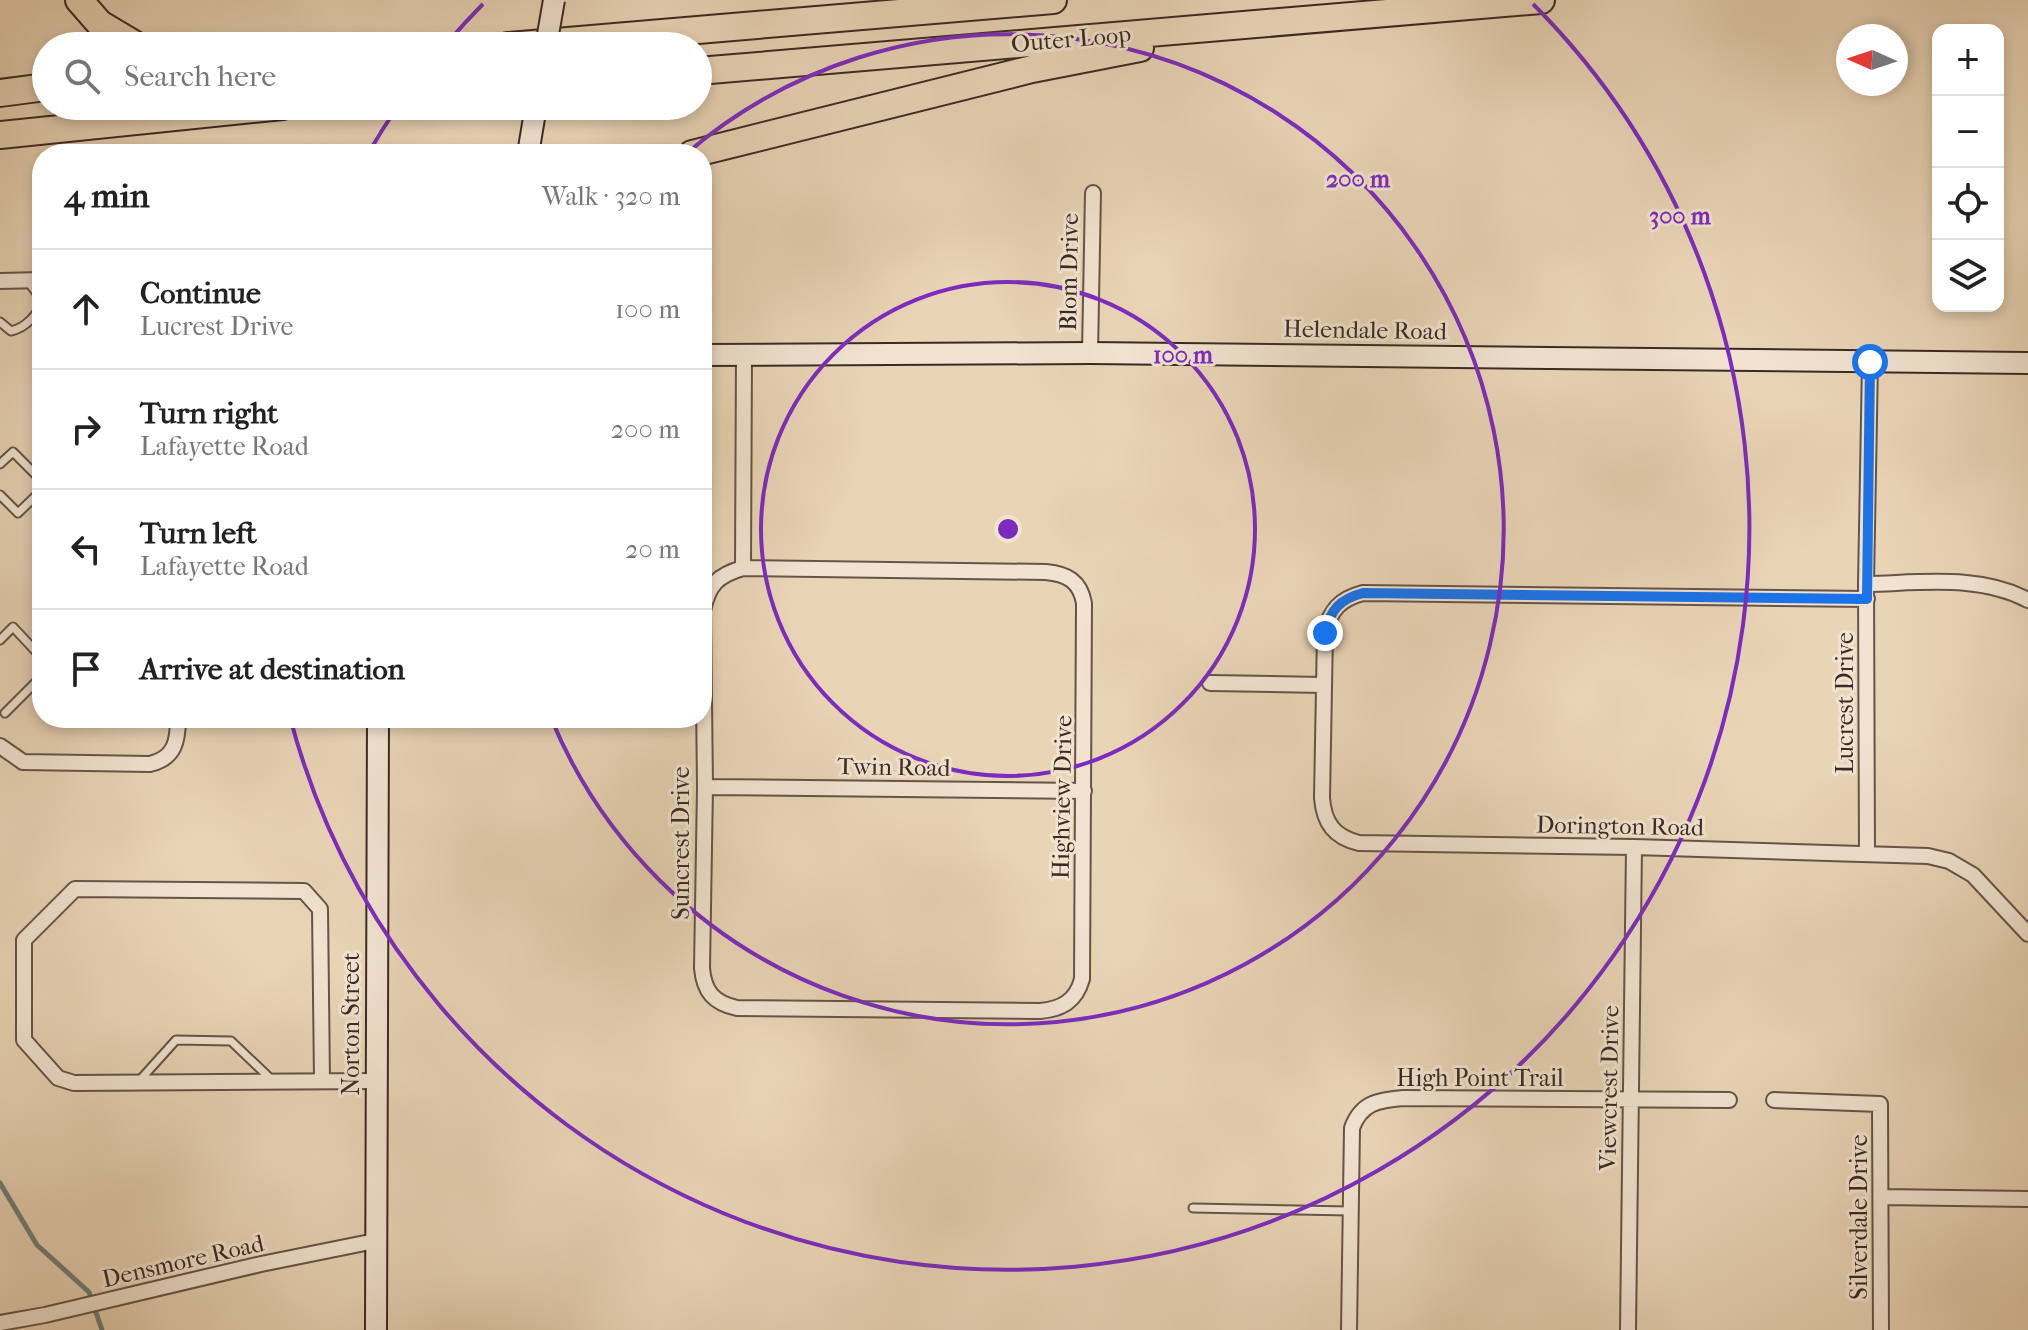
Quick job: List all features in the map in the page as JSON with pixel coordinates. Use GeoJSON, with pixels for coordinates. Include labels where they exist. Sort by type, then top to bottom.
{"type":"FeatureCollection","features":[{"type":"Feature","properties":{"kind":"highway"},"geometry":{"type":"LineString","coordinates":[[79,0],[100,24],[113,32]]}},
{"type":"Feature","properties":{"kind":"highway","name":"Outer Loop"},"geometry":{"type":"LineString","coordinates":[[674,32],[1053,0]]}},
{"type":"Feature","properties":{"kind":"highway","name":"Outer Loop"},"geometry":{"type":"LineString","coordinates":[[712,70],[1541,0]]}},
{"type":"Feature","properties":{"kind":"highway"},"geometry":{"type":"LineString","coordinates":[[712,149],[1064,62],[1263,27],[1382,13]]}},
{"type":"Feature","properties":{"kind":"highway"},"geometry":{"type":"LineString","coordinates":[[0,93],[32,89]]}},
{"type":"Feature","properties":{"kind":"highway"},"geometry":{"type":"LineString","coordinates":[[0,135],[146,120]]}},
{"type":"Feature","properties":{"kind":"street"},"geometry":{"type":"LineString","coordinates":[[548,32],[554,0]]}},
{"type":"Feature","properties":{"kind":"street"},"geometry":{"type":"LineString","coordinates":[[530,144],[534,120]]}},
{"type":"Feature","properties":{"kind":"street","name":"Blom Drive"},"geometry":{"type":"LineString","coordinates":[[1090,353],[1093,193]]}},
{"type":"Feature","properties":{"kind":"street"},"geometry":{"type":"LineString","coordinates":[[0,281],[32,280]]}},
{"type":"Feature","properties":{"kind":"street","name":"Helendale Road"},"geometry":{"type":"LineString","coordinates":[[712,355],[1090,353],[2028,363]]}},
{"type":"Feature","properties":{"kind":"street"},"geometry":{"type":"LineString","coordinates":[[743,568],[744,355]]}},
{"type":"Feature","properties":{"kind":"street","name":"Lucrest Drive"},"geometry":{"type":"LineString","coordinates":[[1867,853],[1866,584],[1870,362]]}},
{"type":"Feature","properties":{"kind":"street","name":"Suncrest Drive"},"geometry":{"type":"LineString","coordinates":[[712,584],[726,573],[743,568]]}},
{"type":"Feature","properties":{"kind":"street","name":"Highview Drive"},"geometry":{"type":"LineString","coordinates":[[728,1006],[1040,1011],[1065,1005],[1079,989],[1082,979],[1084,603],[1077,584],[1069,577],[1046,572],[743,568]]}},
{"type":"Feature","properties":{"kind":"street"},"geometry":{"type":"LineString","coordinates":[[1866,584],[1987,584],[2009,590],[2028,600]]}},
{"type":"Feature","properties":{"kind":"street","name":"Dorington Road"},"geometry":{"type":"LineString","coordinates":[[1867,599],[1363,593],[1342,602],[1333,609],[1328,619],[1323,685],[1323,809],[1330,828],[1348,840],[1375,844],[1634,847],[1928,856],[1961,866],[1973,875],[2028,934]]}},
{"type":"Feature","properties":{"kind":"street"},"geometry":{"type":"LineString","coordinates":[[1210,683],[1323,685]]}},
{"type":"Feature","properties":{"kind":"street"},"geometry":{"type":"LineString","coordinates":[[0,746],[23,762],[150,764],[161,761],[175,747],[178,728]]}},
{"type":"Feature","properties":{"kind":"street","name":"Norton Street"},"geometry":{"type":"LineString","coordinates":[[376,1330],[378,728]]}},
{"type":"Feature","properties":{"kind":"street","name":"Suncrest Drive"},"geometry":{"type":"LineString","coordinates":[[704,728],[703,979],[710,995],[728,1006]]}},
{"type":"Feature","properties":{"kind":"street","name":"Twin Road"},"geometry":{"type":"LineString","coordinates":[[705,787],[1084,791]]}},
{"type":"Feature","properties":{"kind":"street","name":"Viewcrest Drive"},"geometry":{"type":"LineString","coordinates":[[1628,1330],[1634,847]]}},
{"type":"Feature","properties":{"kind":"street"},"geometry":{"type":"LineString","coordinates":[[322,1080],[320,909],[304,891],[75,889],[24,940],[24,1040],[58,1078],[74,1083],[376,1081]]}},
{"type":"Feature","properties":{"kind":"street","name":"High Point Trail"},"geometry":{"type":"LineString","coordinates":[[1349,1330],[1352,1128],[1362,1109],[1373,1102],[1403,1098],[1729,1100]]}},
{"type":"Feature","properties":{"kind":"street","name":"Silverdale Drive"},"geometry":{"type":"LineString","coordinates":[[1774,1100],[1880,1104],[1881,1330]]}},
{"type":"Feature","properties":{"kind":"street"},"geometry":{"type":"LineString","coordinates":[[1882,1197],[2028,1199]]}},
{"type":"Feature","properties":{"kind":"street","name":"Densmore Road"},"geometry":{"type":"LineString","coordinates":[[0,1323],[375,1241]]}},
{"type":"Feature","properties":{"kind":"lane"},"geometry":{"type":"LineString","coordinates":[[0,322],[11,331],[21,329],[32,318]]}},
{"type":"Feature","properties":{"kind":"lane"},"geometry":{"type":"LineString","coordinates":[[0,464],[13,452],[32,471]]}},
{"type":"Feature","properties":{"kind":"lane"},"geometry":{"type":"LineString","coordinates":[[0,495],[18,513],[32,500]]}},
{"type":"Feature","properties":{"kind":"lane"},"geometry":{"type":"LineString","coordinates":[[0,640],[13,627],[32,647]]}},
{"type":"Feature","properties":{"kind":"lane"},"geometry":{"type":"LineString","coordinates":[[5,713],[32,686]]}},
{"type":"Feature","properties":{"kind":"lane"},"geometry":{"type":"LineString","coordinates":[[139,1082],[176,1040],[231,1041],[273,1081]]}},
{"type":"Feature","properties":{"kind":"lane"},"geometry":{"type":"LineString","coordinates":[[1193,1208],[1350,1211]]}},
{"type":"Feature","properties":{"kind":"waterway"},"geometry":{"type":"LineString","coordinates":[[0,1183],[37,1245],[89,1292],[102,1330]]}},
{"type":"Feature","properties":{"kind":"route"},"geometry":{"type":"LineString","coordinates":[[1325,633],[1333,609],[1363,593],[1867,599],[1870,362]]}}]}
